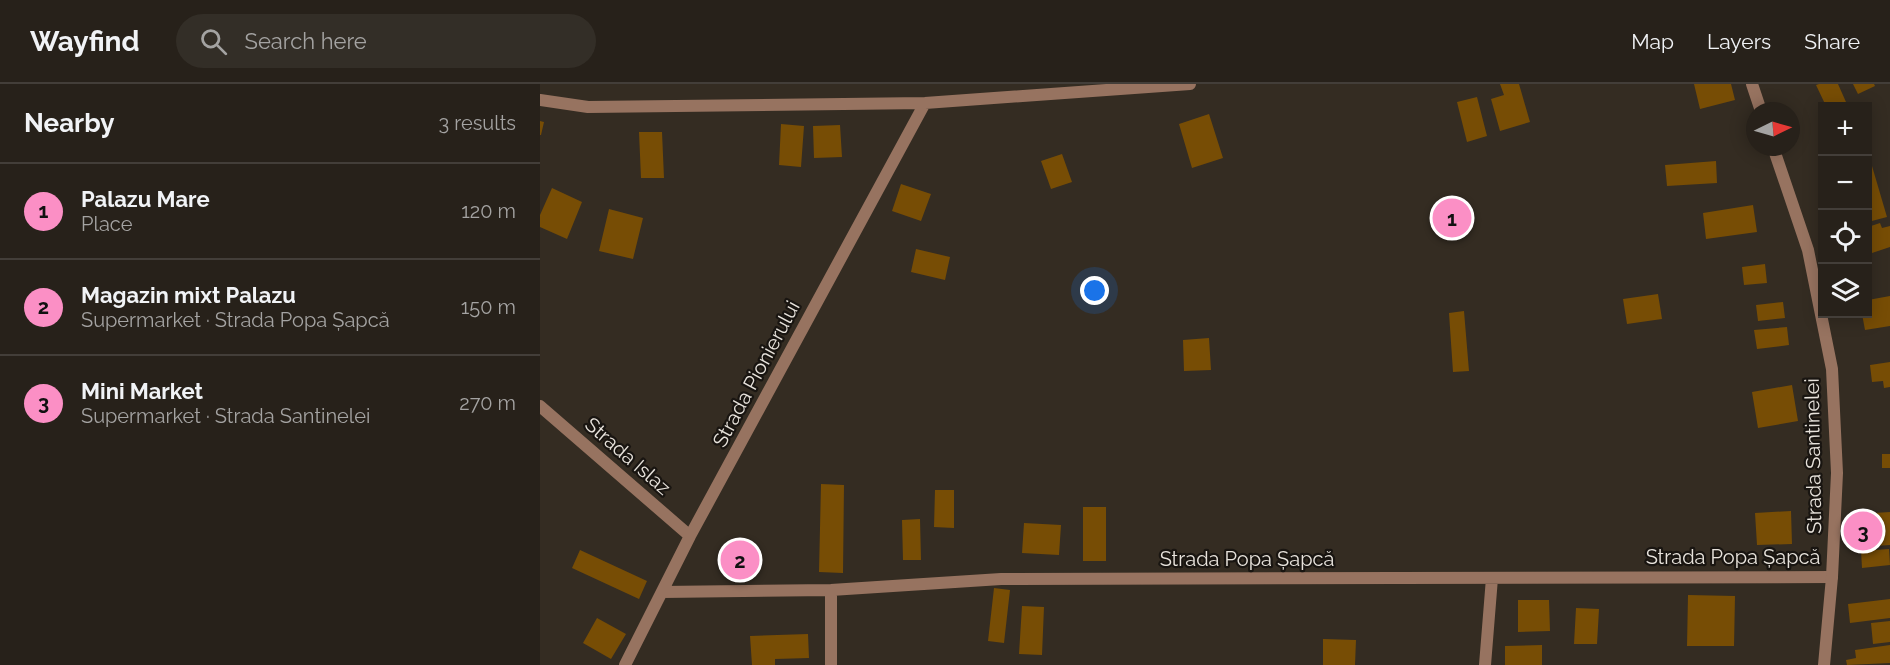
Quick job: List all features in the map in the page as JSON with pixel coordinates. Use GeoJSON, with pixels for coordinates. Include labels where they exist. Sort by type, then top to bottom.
{"type":"FeatureCollection","features":[{"type":"Feature","properties":{"kind":"street"},"geometry":{"type":"LineString","coordinates":[[540,100],[588,107],[925,103],[1190,84]]}},
{"type":"Feature","properties":{"kind":"street"},"geometry":{"type":"LineString","coordinates":[[1752,84],[1758,102]]}},
{"type":"Feature","properties":{"kind":"street","name":"Strada Pionierului"},"geometry":{"type":"LineString","coordinates":[[625,665],[690,536],[925,103]]}},
{"type":"Feature","properties":{"kind":"street","name":"Strada Santinelei"},"geometry":{"type":"LineString","coordinates":[[1776,156],[1808,250],[1832,369],[1837,473],[1832,577],[1824,665]]}},
{"type":"Feature","properties":{"kind":"street","name":"Strada Islaz"},"geometry":{"type":"LineString","coordinates":[[540,405],[690,536]]}},
{"type":"Feature","properties":{"kind":"street","name":"Strada Popa Șapcă"},"geometry":{"type":"LineString","coordinates":[[662,591],[831,590],[1000,579],[1832,577]]}},
{"type":"Feature","properties":{"kind":"street"},"geometry":{"type":"LineString","coordinates":[[1485,665],[1492,578]]}},
{"type":"Feature","properties":{"kind":"street"},"geometry":{"type":"LineString","coordinates":[[831,590],[831,665]]}},
{"type":"Feature","properties":{"kind":"building"},"geometry":{"type":"Polygon","coordinates":[[[1500,84],[1519,84],[1530,122],[1500,131],[1491,99],[1504,95],[1500,84]]]}},
{"type":"Feature","properties":{"kind":"building"},"geometry":{"type":"Polygon","coordinates":[[[1694,84],[1731,84],[1735,100],[1700,109],[1694,84]]]}},
{"type":"Feature","properties":{"kind":"building"},"geometry":{"type":"Polygon","coordinates":[[[1838,84],[1846,102],[1824,102],[1816,85],[1838,84]]]}},
{"type":"Feature","properties":{"kind":"building"},"geometry":{"type":"Polygon","coordinates":[[[1853,84],[1874,84],[1875,86],[1858,94],[1853,84]]]}},
{"type":"Feature","properties":{"kind":"building"},"geometry":{"type":"Polygon","coordinates":[[[1477,97],[1487,136],[1467,142],[1457,102],[1477,97]]]}},
{"type":"Feature","properties":{"kind":"building"},"geometry":{"type":"Polygon","coordinates":[[[1209,114],[1223,158],[1192,168],[1179,124],[1209,114]]]}},
{"type":"Feature","properties":{"kind":"building"},"geometry":{"type":"Polygon","coordinates":[[[540,121],[544,122],[541,135],[540,135],[540,121]]]}},
{"type":"Feature","properties":{"kind":"building"},"geometry":{"type":"Polygon","coordinates":[[[781,124],[804,126],[801,167],[779,165],[781,124]]]}},
{"type":"Feature","properties":{"kind":"building"},"geometry":{"type":"Polygon","coordinates":[[[840,125],[842,157],[814,158],[813,126],[840,125]]]}},
{"type":"Feature","properties":{"kind":"building"},"geometry":{"type":"Polygon","coordinates":[[[639,132],[662,132],[664,178],[641,178],[639,132]]]}},
{"type":"Feature","properties":{"kind":"building"},"geometry":{"type":"Polygon","coordinates":[[[1062,154],[1072,182],[1051,189],[1041,161],[1062,154]]]}},
{"type":"Feature","properties":{"kind":"building"},"geometry":{"type":"Polygon","coordinates":[[[1716,161],[1717,183],[1667,186],[1665,165],[1716,161]]]}},
{"type":"Feature","properties":{"kind":"building"},"geometry":{"type":"Polygon","coordinates":[[[1872,166],[1887,217],[1872,221],[1872,166]]]}},
{"type":"Feature","properties":{"kind":"building"},"geometry":{"type":"Polygon","coordinates":[[[901,184],[931,194],[921,221],[892,211],[901,184]]]}},
{"type":"Feature","properties":{"kind":"building"},"geometry":{"type":"Polygon","coordinates":[[[552,188],[582,202],[567,239],[540,227],[540,215],[552,188]]]}},
{"type":"Feature","properties":{"kind":"building"},"geometry":{"type":"Polygon","coordinates":[[[1753,205],[1757,232],[1706,239],[1703,213],[1753,205]]]}},
{"type":"Feature","properties":{"kind":"building"},"geometry":{"type":"Polygon","coordinates":[[[609,209],[643,218],[633,259],[599,251],[609,209]]]}},
{"type":"Feature","properties":{"kind":"building"},"geometry":{"type":"Polygon","coordinates":[[[1880,223],[1882,228],[1890,226],[1890,247],[1872,253],[1872,226],[1880,223]]]}},
{"type":"Feature","properties":{"kind":"building"},"geometry":{"type":"Polygon","coordinates":[[[916,249],[950,257],[945,280],[911,272],[916,249]]]}},
{"type":"Feature","properties":{"kind":"building"},"geometry":{"type":"Polygon","coordinates":[[[1765,264],[1767,283],[1744,285],[1742,267],[1765,264]]]}},
{"type":"Feature","properties":{"kind":"building"},"geometry":{"type":"Polygon","coordinates":[[[1658,294],[1662,319],[1627,324],[1623,299],[1658,294]]]}},
{"type":"Feature","properties":{"kind":"building"},"geometry":{"type":"Polygon","coordinates":[[[1890,296],[1890,326],[1865,330],[1863,318],[1872,318],[1872,299],[1890,296]]]}},
{"type":"Feature","properties":{"kind":"building"},"geometry":{"type":"Polygon","coordinates":[[[1783,302],[1785,318],[1758,321],[1756,305],[1783,302]]]}},
{"type":"Feature","properties":{"kind":"building"},"geometry":{"type":"Polygon","coordinates":[[[1464,311],[1469,371],[1453,372],[1449,313],[1464,311]]]}},
{"type":"Feature","properties":{"kind":"building"},"geometry":{"type":"Polygon","coordinates":[[[1787,327],[1789,345],[1757,349],[1754,330],[1787,327]]]}},
{"type":"Feature","properties":{"kind":"building"},"geometry":{"type":"Polygon","coordinates":[[[1209,338],[1211,370],[1184,371],[1183,340],[1209,338]]]}},
{"type":"Feature","properties":{"kind":"building"},"geometry":{"type":"Polygon","coordinates":[[[1890,362],[1890,387],[1884,388],[1883,381],[1872,382],[1870,365],[1890,362]]]}},
{"type":"Feature","properties":{"kind":"building"},"geometry":{"type":"Polygon","coordinates":[[[1792,385],[1798,421],[1758,428],[1752,392],[1792,385]]]}},
{"type":"Feature","properties":{"kind":"building"},"geometry":{"type":"Polygon","coordinates":[[[1882,454],[1890,454],[1890,468],[1882,468],[1882,454]]]}},
{"type":"Feature","properties":{"kind":"building"},"geometry":{"type":"Polygon","coordinates":[[[821,484],[844,485],[843,573],[819,572],[821,484]]]}},
{"type":"Feature","properties":{"kind":"building"},"geometry":{"type":"Polygon","coordinates":[[[935,490],[954,490],[954,528],[934,527],[935,490]]]}},
{"type":"Feature","properties":{"kind":"building"},"geometry":{"type":"Polygon","coordinates":[[[1083,507],[1106,507],[1106,561],[1083,561],[1083,507]]]}},
{"type":"Feature","properties":{"kind":"building"},"geometry":{"type":"Polygon","coordinates":[[[1791,511],[1792,544],[1757,545],[1755,513],[1791,511]]]}},
{"type":"Feature","properties":{"kind":"building"},"geometry":{"type":"Polygon","coordinates":[[[1890,512],[1890,545],[1860,547],[1858,514],[1890,512]]]}},
{"type":"Feature","properties":{"kind":"building"},"geometry":{"type":"Polygon","coordinates":[[[920,519],[921,560],[903,560],[902,520],[920,519]]]}},
{"type":"Feature","properties":{"kind":"building"},"geometry":{"type":"Polygon","coordinates":[[[1024,523],[1061,525],[1059,555],[1022,553],[1024,523]]]}},
{"type":"Feature","properties":{"kind":"building"},"geometry":{"type":"Polygon","coordinates":[[[1889,549],[1890,565],[1862,568],[1861,551],[1889,549]]]}},
{"type":"Feature","properties":{"kind":"building"},"geometry":{"type":"Polygon","coordinates":[[[580,550],[647,581],[639,599],[572,568],[580,550]]]}},
{"type":"Feature","properties":{"kind":"building"},"geometry":{"type":"Polygon","coordinates":[[[994,588],[1010,590],[1004,643],[988,641],[994,588]]]}},
{"type":"Feature","properties":{"kind":"building"},"geometry":{"type":"Polygon","coordinates":[[[1688,595],[1735,596],[1734,646],[1687,646],[1688,595]]]}},
{"type":"Feature","properties":{"kind":"building"},"geometry":{"type":"Polygon","coordinates":[[[1890,599],[1890,618],[1850,623],[1848,604],[1890,599]]]}},
{"type":"Feature","properties":{"kind":"building"},"geometry":{"type":"Polygon","coordinates":[[[1518,600],[1549,600],[1550,631],[1518,632],[1518,600]]]}},
{"type":"Feature","properties":{"kind":"building"},"geometry":{"type":"Polygon","coordinates":[[[1022,606],[1044,607],[1042,655],[1019,654],[1022,606]]]}},
{"type":"Feature","properties":{"kind":"building"},"geometry":{"type":"Polygon","coordinates":[[[1576,608],[1599,609],[1597,644],[1574,644],[1576,608]]]}},
{"type":"Feature","properties":{"kind":"building"},"geometry":{"type":"Polygon","coordinates":[[[597,618],[626,634],[611,659],[583,643],[597,618]]]}},
{"type":"Feature","properties":{"kind":"building"},"geometry":{"type":"Polygon","coordinates":[[[1890,621],[1890,642],[1873,644],[1871,623],[1890,621]]]}},
{"type":"Feature","properties":{"kind":"building"},"geometry":{"type":"Polygon","coordinates":[[[808,634],[809,658],[775,659],[775,665],[752,665],[750,636],[808,634]]]}},
{"type":"Feature","properties":{"kind":"building"},"geometry":{"type":"Polygon","coordinates":[[[1323,639],[1356,640],[1355,665],[1323,665],[1323,639]]]}},
{"type":"Feature","properties":{"kind":"building"},"geometry":{"type":"Polygon","coordinates":[[[1542,645],[1542,665],[1505,665],[1505,646],[1542,645]]]}},
{"type":"Feature","properties":{"kind":"building"},"geometry":{"type":"Polygon","coordinates":[[[1890,645],[1890,663],[1847,665],[1846,660],[1856,658],[1855,650],[1890,645]]]}},
{"type":"Feature","properties":{"kind":"place","name":"Palazu Mare"},"geometry":{"type":"Point","coordinates":[1452,218]}},
{"type":"Feature","properties":{"kind":"place","name":"Mini Market"},"geometry":{"type":"Point","coordinates":[1863,531]}},
{"type":"Feature","properties":{"kind":"place","name":"Magazin mixt Palazu"},"geometry":{"type":"Point","coordinates":[740,560]}}]}
